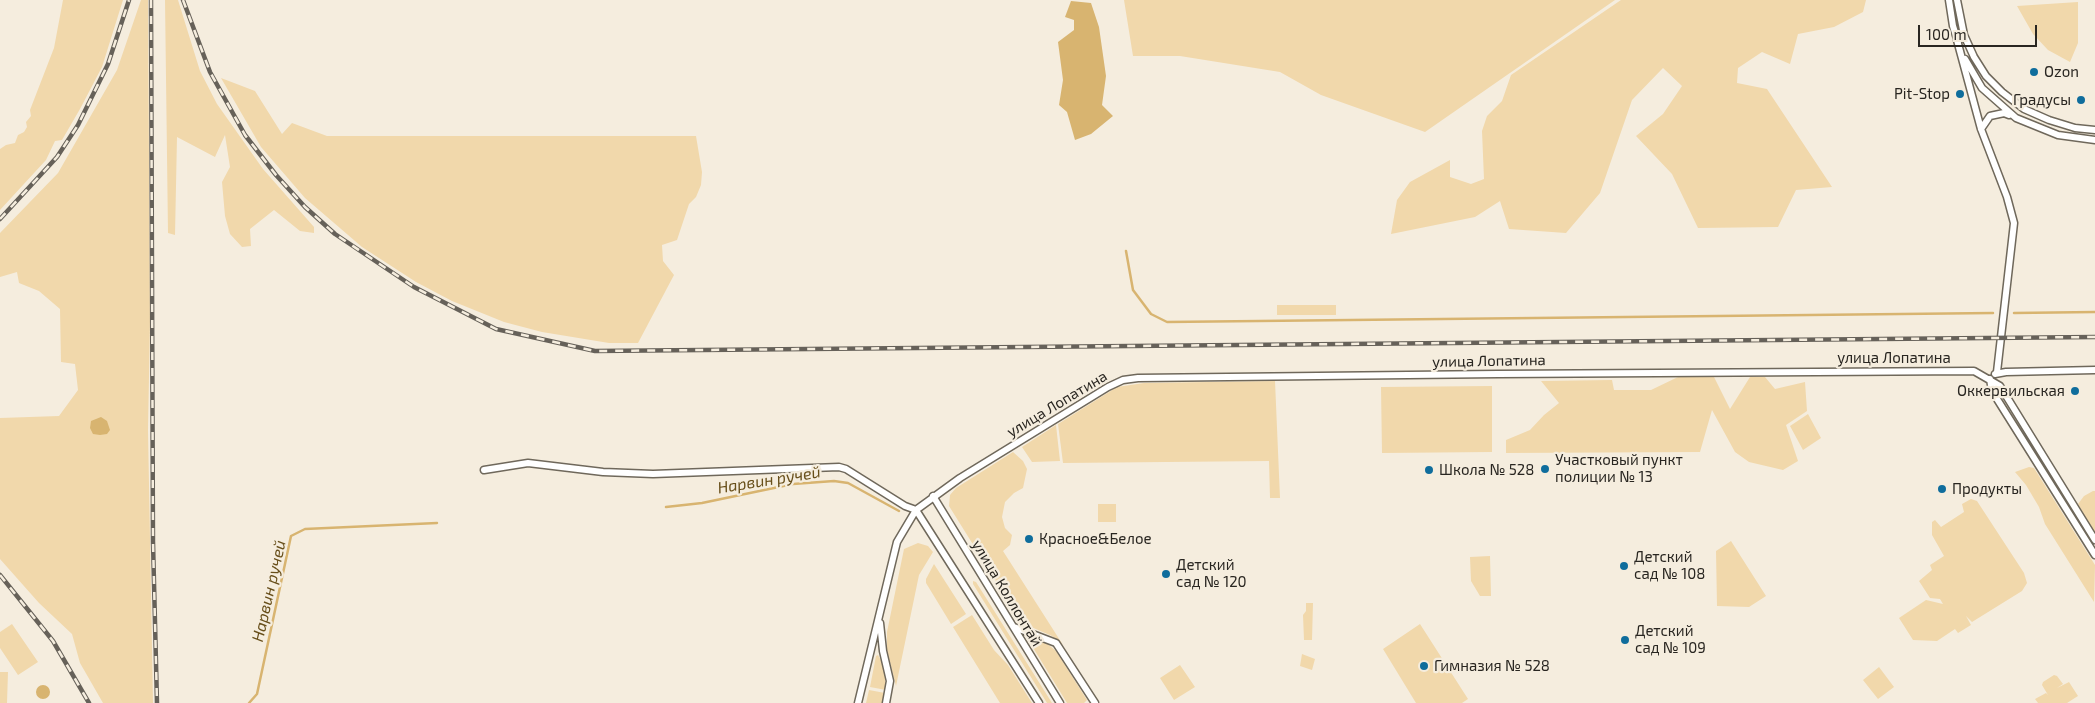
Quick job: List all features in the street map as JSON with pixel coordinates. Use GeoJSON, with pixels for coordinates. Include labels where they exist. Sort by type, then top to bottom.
{"type":"FeatureCollection","features":[{"type":"Feature","properties":{"kind":"street"},"geometry":{"type":"LineString","coordinates":[[1949,0],[1957,40],[1981,129],[2007,197],[2014,223],[1997,372],[1990,379]]}},
{"type":"Feature","properties":{"kind":"street"},"geometry":{"type":"LineString","coordinates":[[1957,0],[1964,35],[1974,57],[1986,76],[2002,92],[2024,109],[2037,116],[2075,128],[2095,130]]}},
{"type":"Feature","properties":{"kind":"street"},"geometry":{"type":"LineString","coordinates":[[1957,40],[1968,65],[1982,88],[2016,118]]}},
{"type":"Feature","properties":{"kind":"street"},"geometry":{"type":"LineString","coordinates":[[1981,129],[1990,116],[2004,113],[2058,136],[2095,140]]}},
{"type":"Feature","properties":{"kind":"street","name":"улица Лопатина"},"geometry":{"type":"LineString","coordinates":[[880,619],[897,542],[916,510],[933,496],[1108,386],[1123,380],[1138,378],[1953,370],[1974,371],[1990,379]]}},
{"type":"Feature","properties":{"kind":"street"},"geometry":{"type":"LineString","coordinates":[[1997,372],[2095,370]]}},
{"type":"Feature","properties":{"kind":"street"},"geometry":{"type":"LineString","coordinates":[[1990,379],[2000,386],[2095,540]]}},
{"type":"Feature","properties":{"kind":"street"},"geometry":{"type":"LineString","coordinates":[[1990,379],[1992,391],[2095,555]]}},
{"type":"Feature","properties":{"kind":"street"},"geometry":{"type":"LineString","coordinates":[[484,470],[528,463],[603,472],[653,474],[839,467],[846,469],[905,506],[916,510]]}},
{"type":"Feature","properties":{"kind":"street","name":"улица Коллонтай"},"geometry":{"type":"LineString","coordinates":[[933,496],[1060,703]]}},
{"type":"Feature","properties":{"kind":"street","name":"улица Коллонтай"},"geometry":{"type":"LineString","coordinates":[[916,510],[1039,703]]}},
{"type":"Feature","properties":{"kind":"street"},"geometry":{"type":"LineString","coordinates":[[858,703],[870,649],[880,619]]}},
{"type":"Feature","properties":{"kind":"street"},"geometry":{"type":"LineString","coordinates":[[880,619],[883,651],[890,681],[886,703]]}},
{"type":"Feature","properties":{"kind":"street"},"geometry":{"type":"LineString","coordinates":[[1014,627],[1056,643],[1095,703]]}},
{"type":"Feature","properties":{"kind":"street"},"geometry":{"type":"LineString","coordinates":[[870,649],[883,651]]}},
{"type":"Feature","properties":{"kind":"shaded area"},"geometry":{"type":"Polygon","coordinates":[[[63,0],[123,0],[102,67],[62,140],[55,141],[46,160],[0,210],[0,149],[15,143],[18,135],[24,132],[27,127],[26,122],[31,116],[30,110],[54,48],[63,0]]]}},
{"type":"Feature","properties":{"kind":"shaded area"},"geometry":{"type":"Polygon","coordinates":[[[141,0],[148,0],[150,322],[148,430],[153,703],[103,703],[80,663],[72,634],[39,603],[0,559],[0,418],[59,416],[78,390],[75,364],[61,362],[60,309],[39,291],[19,283],[17,272],[0,277],[0,233],[58,173],[117,70],[141,0]]]}},
{"type":"Feature","properties":{"kind":"shaded area"},"geometry":{"type":"Polygon","coordinates":[[[165,0],[178,0],[200,71],[217,104],[263,169],[314,227],[314,233],[300,231],[274,210],[250,229],[251,246],[242,247],[230,234],[225,216],[222,182],[230,167],[225,135],[215,157],[177,137],[175,235],[168,233],[165,0]]]}},
{"type":"Feature","properties":{"kind":"shaded area"},"geometry":{"type":"Polygon","coordinates":[[[1124,0],[1615,0],[1425,132],[1321,95],[1280,72],[1180,56],[1133,56],[1124,0]]]}},
{"type":"Feature","properties":{"kind":"shaded area"},"geometry":{"type":"Polygon","coordinates":[[[1621,0],[1866,0],[1863,12],[1834,27],[1798,34],[1790,64],[1762,52],[1738,68],[1737,83],[1767,89],[1832,187],[1796,190],[1778,227],[1698,228],[1672,174],[1636,136],[1663,114],[1682,86],[1663,68],[1632,100],[1600,193],[1566,233],[1509,229],[1500,201],[1475,217],[1391,234],[1397,200],[1410,182],[1450,160],[1450,177],[1471,184],[1484,179],[1482,131],[1487,116],[1502,101],[1511,75],[1621,0]]]}},
{"type":"Feature","properties":{"kind":"shaded area"},"geometry":{"type":"Polygon","coordinates":[[[1071,1],[1091,3],[1099,27],[1106,76],[1102,105],[1113,116],[1091,134],[1075,140],[1067,112],[1059,105],[1063,80],[1058,42],[1074,30],[1074,20],[1065,17],[1071,1]]]}},
{"type":"Feature","properties":{"kind":"shaded area"},"geometry":{"type":"Polygon","coordinates":[[[2078,2],[2078,43],[2070,62],[2048,50],[2033,34],[2017,6],[2078,2]]]}},
{"type":"Feature","properties":{"kind":"shaded area"},"geometry":{"type":"Polygon","coordinates":[[[221,78],[255,91],[282,134],[292,123],[327,136],[696,136],[702,172],[701,185],[696,197],[689,204],[677,240],[662,245],[663,261],[674,275],[638,343],[609,343],[542,332],[504,322],[452,301],[416,282],[362,247],[305,198],[261,147],[221,78]]]}},
{"type":"Feature","properties":{"kind":"shaded area"},"geometry":{"type":"Polygon","coordinates":[[[1277,305],[1336,305],[1336,315],[1277,315],[1277,305]]]}},
{"type":"Feature","properties":{"kind":"shaded area"},"geometry":{"type":"Polygon","coordinates":[[[1678,377],[1714,377],[1730,409],[1750,377],[1765,377],[1775,389],[1805,382],[1807,411],[1786,425],[1798,461],[1783,470],[1749,462],[1735,452],[1712,410],[1700,452],[1506,453],[1506,440],[1530,430],[1559,403],[1541,381],[1612,380],[1614,390],[1651,390],[1678,377]]]}},
{"type":"Feature","properties":{"kind":"shaded area"},"geometry":{"type":"Polygon","coordinates":[[[1275,381],[1280,498],[1270,498],[1269,461],[1063,463],[1058,424],[1117,387],[1144,383],[1275,381]]]}},
{"type":"Feature","properties":{"kind":"shaded area"},"geometry":{"type":"Polygon","coordinates":[[[1492,386],[1492,452],[1382,453],[1381,387],[1492,386]]]}},
{"type":"Feature","properties":{"kind":"shaded area"},"geometry":{"type":"Polygon","coordinates":[[[1808,414],[1821,438],[1803,450],[1790,426],[1808,414]]]}},
{"type":"Feature","properties":{"kind":"shaded area"},"geometry":{"type":"Polygon","coordinates":[[[101,417],[107,421],[110,430],[107,434],[93,434],[90,428],[91,421],[101,417]]]}},
{"type":"Feature","properties":{"kind":"shaded area"},"geometry":{"type":"Polygon","coordinates":[[[1056,425],[1060,461],[1032,462],[1022,447],[1056,425]]]}},
{"type":"Feature","properties":{"kind":"shaded area"},"geometry":{"type":"Polygon","coordinates":[[[1013,452],[1023,461],[1027,469],[1023,488],[1014,493],[1005,502],[1002,517],[1005,528],[1012,535],[1010,545],[1003,551],[1063,645],[1052,636],[1022,623],[949,506],[950,495],[956,488],[1013,452]]]}},
{"type":"Feature","properties":{"kind":"shaded area"},"geometry":{"type":"Polygon","coordinates":[[[2029,467],[2034,468],[2095,565],[2094,602],[2045,524],[2039,507],[2026,485],[2015,472],[2029,467]]]}},
{"type":"Feature","properties":{"kind":"shaded area"},"geometry":{"type":"Polygon","coordinates":[[[2095,491],[2095,533],[2078,504],[2084,496],[2095,491]]]}},
{"type":"Feature","properties":{"kind":"shaded area"},"geometry":{"type":"Polygon","coordinates":[[[1971,499],[1977,501],[2024,573],[2027,583],[2022,591],[1972,622],[1966,616],[1971,625],[1958,633],[1955,629],[1937,641],[1913,640],[1899,618],[1926,600],[1943,604],[1940,599],[1930,598],[1919,581],[1932,570],[1930,565],[1944,556],[1932,535],[1932,522],[1935,520],[1941,527],[1964,512],[1962,504],[1971,499]]]}},
{"type":"Feature","properties":{"kind":"shaded area"},"geometry":{"type":"Polygon","coordinates":[[[1098,504],[1116,504],[1116,522],[1098,522],[1098,504]]]}},
{"type":"Feature","properties":{"kind":"shaded area"},"geometry":{"type":"Polygon","coordinates":[[[1731,541],[1766,596],[1749,607],[1717,606],[1716,551],[1731,541]]]}},
{"type":"Feature","properties":{"kind":"shaded area"},"geometry":{"type":"Polygon","coordinates":[[[918,543],[928,546],[933,552],[919,575],[896,686],[887,650],[887,632],[904,549],[918,543]]]}},
{"type":"Feature","properties":{"kind":"shaded area"},"geometry":{"type":"Polygon","coordinates":[[[1490,556],[1491,596],[1480,596],[1471,581],[1470,557],[1490,556]]]}},
{"type":"Feature","properties":{"kind":"shaded area"},"geometry":{"type":"Polygon","coordinates":[[[934,564],[966,614],[951,624],[926,583],[926,579],[934,564]]]}},
{"type":"Feature","properties":{"kind":"shaded area"},"geometry":{"type":"Polygon","coordinates":[[[973,581],[976,582],[1052,703],[1047,703],[973,584],[973,581]]]}},
{"type":"Feature","properties":{"kind":"shaded area"},"geometry":{"type":"Polygon","coordinates":[[[1306,603],[1313,603],[1312,640],[1304,640],[1303,615],[1306,611],[1306,603]]]}},
{"type":"Feature","properties":{"kind":"shaded area"},"geometry":{"type":"Polygon","coordinates":[[[972,615],[994,650],[1008,665],[1032,703],[1000,703],[953,627],[972,615]]]}},
{"type":"Feature","properties":{"kind":"shaded area"},"geometry":{"type":"Polygon","coordinates":[[[12,624],[38,662],[18,675],[0,648],[0,632],[12,624]]]}},
{"type":"Feature","properties":{"kind":"shaded area"},"geometry":{"type":"Polygon","coordinates":[[[1420,624],[1468,699],[1462,703],[1416,703],[1383,649],[1420,624]]]}},
{"type":"Feature","properties":{"kind":"shaded area"},"geometry":{"type":"Polygon","coordinates":[[[1031,637],[1044,641],[1056,651],[1087,700],[1084,703],[1067,703],[1029,641],[1028,638],[1031,637]]]}},
{"type":"Feature","properties":{"kind":"shaded area"},"geometry":{"type":"Polygon","coordinates":[[[1302,654],[1315,659],[1312,670],[1300,666],[1302,654]]]}},
{"type":"Feature","properties":{"kind":"shaded area"},"geometry":{"type":"Polygon","coordinates":[[[878,655],[884,666],[886,690],[870,687],[876,656],[878,655]]]}},
{"type":"Feature","properties":{"kind":"shaded area"},"geometry":{"type":"Polygon","coordinates":[[[1180,665],[1195,687],[1174,700],[1160,678],[1180,665]]]}},
{"type":"Feature","properties":{"kind":"shaded area"},"geometry":{"type":"Polygon","coordinates":[[[1879,667],[1894,687],[1878,699],[1863,680],[1879,667]]]}},
{"type":"Feature","properties":{"kind":"shaded area"},"geometry":{"type":"Polygon","coordinates":[[[0,672],[8,672],[7,703],[0,703],[0,672]]]}},
{"type":"Feature","properties":{"kind":"shaded area"},"geometry":{"type":"Polygon","coordinates":[[[2054,675],[2063,684],[2057,688],[2069,682],[2078,696],[2067,703],[2038,703],[2035,699],[2046,693],[2048,695],[2042,685],[2043,682],[2054,675]]]}},
{"type":"Feature","properties":{"kind":"shaded area"},"geometry":{"type":"Polygon","coordinates":[[[40,685],[46,685],[50,692],[46,699],[40,699],[36,695],[36,689],[40,685]]]}},
{"type":"Feature","properties":{"kind":"shaded area"},"geometry":{"type":"Polygon","coordinates":[[[869,690],[885,693],[883,703],[866,703],[869,690]]]}},
{"type":"Feature","properties":{"kind":"waterway"},"geometry":{"type":"LineString","coordinates":[[1126,251],[1133,290],[1151,314],[1167,322],[1993,313]]}},
{"type":"Feature","properties":{"kind":"waterway"},"geometry":{"type":"LineString","coordinates":[[2014,313],[2095,312]]}},
{"type":"Feature","properties":{"kind":"waterway","name":"Нарвин ручей"},"geometry":{"type":"LineString","coordinates":[[666,507],[702,503],[793,484],[834,481],[848,483],[899,511]]}},
{"type":"Feature","properties":{"kind":"waterway","name":"Нарвин ручей"},"geometry":{"type":"LineString","coordinates":[[249,703],[257,694],[291,536],[305,529],[437,523]]}},
{"type":"Feature","properties":{"kind":"railway"},"geometry":{"type":"LineString","coordinates":[[0,219],[57,157],[78,125],[108,64],[129,0]]}},
{"type":"Feature","properties":{"kind":"railway"},"geometry":{"type":"LineString","coordinates":[[151,0],[153,542],[157,703]]}},
{"type":"Feature","properties":{"kind":"railway"},"geometry":{"type":"LineString","coordinates":[[183,0],[210,72],[245,135],[276,175],[305,207],[335,234],[414,287],[496,329],[595,351],[2095,337]]}},
{"type":"Feature","properties":{"kind":"railway"},"geometry":{"type":"LineString","coordinates":[[0,575],[53,641],[89,703]]}},
{"type":"Feature","properties":{"kind":"place","name":"Ozon"},"geometry":{"type":"Point","coordinates":[2034,72]}},
{"type":"Feature","properties":{"kind":"place","name":"Pit-Stop"},"geometry":{"type":"Point","coordinates":[1960,94]}},
{"type":"Feature","properties":{"kind":"place","name":"Градусы"},"geometry":{"type":"Point","coordinates":[2081,100]}},
{"type":"Feature","properties":{"kind":"place","name":"Оккервильская"},"geometry":{"type":"Point","coordinates":[2075,391]}},
{"type":"Feature","properties":{"kind":"place","name":"Участковый пункт полиции № 13"},"geometry":{"type":"Point","coordinates":[1545,469]}},
{"type":"Feature","properties":{"kind":"place","name":"Школа № 528"},"geometry":{"type":"Point","coordinates":[1429,470]}},
{"type":"Feature","properties":{"kind":"place","name":"Продукты"},"geometry":{"type":"Point","coordinates":[1942,489]}},
{"type":"Feature","properties":{"kind":"place","name":"Красное&Белое"},"geometry":{"type":"Point","coordinates":[1029,539]}},
{"type":"Feature","properties":{"kind":"place","name":"Детский сад № 108"},"geometry":{"type":"Point","coordinates":[1624,566]}},
{"type":"Feature","properties":{"kind":"place","name":"Детский сад № 120"},"geometry":{"type":"Point","coordinates":[1166,574]}},
{"type":"Feature","properties":{"kind":"place","name":"Детский сад № 109"},"geometry":{"type":"Point","coordinates":[1625,640]}},
{"type":"Feature","properties":{"kind":"place","name":"Гимназия № 528"},"geometry":{"type":"Point","coordinates":[1424,666]}}]}
